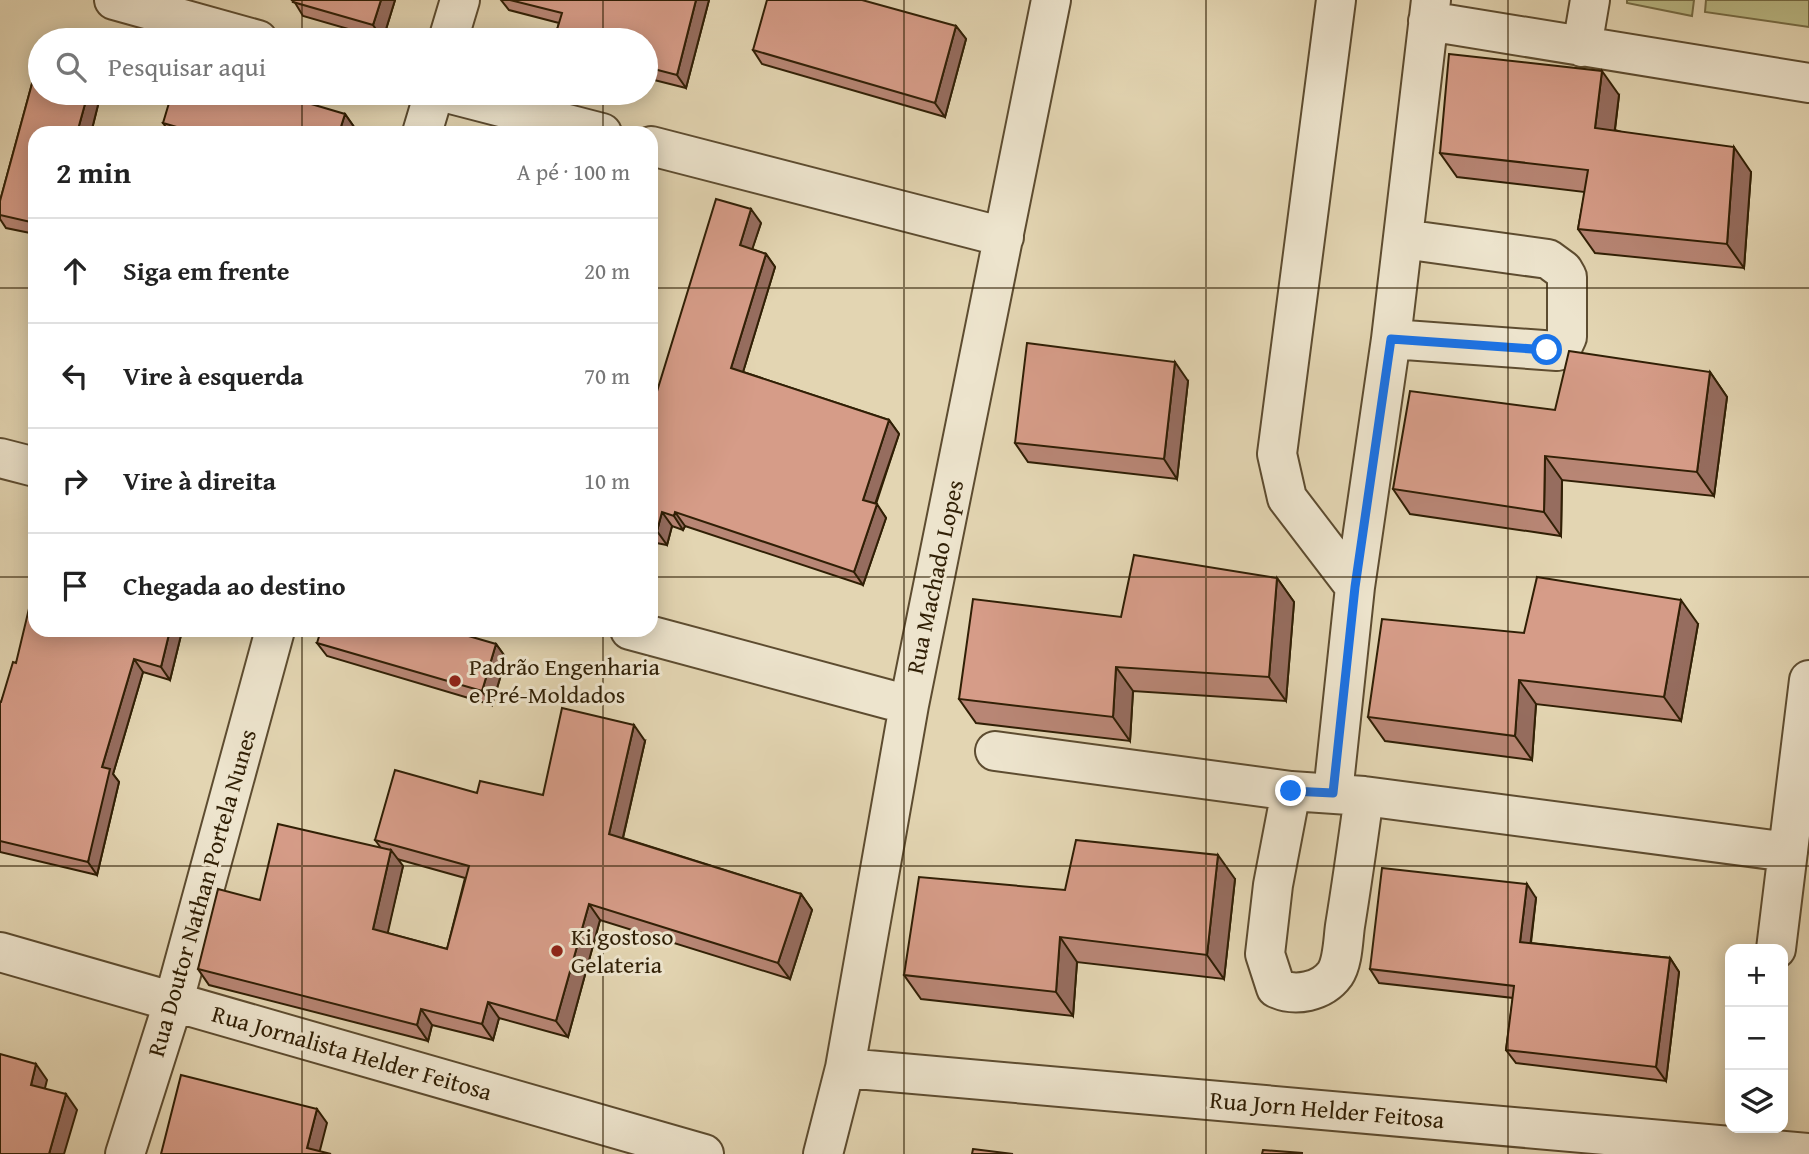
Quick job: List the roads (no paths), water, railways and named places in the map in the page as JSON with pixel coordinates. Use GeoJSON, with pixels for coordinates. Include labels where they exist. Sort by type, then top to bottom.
{"type":"FeatureCollection","features":[{"type":"Feature","properties":{"kind":"street"},"geometry":{"type":"LineString","coordinates":[[114,0],[215,28]]}},
{"type":"Feature","properties":{"kind":"street"},"geometry":{"type":"LineString","coordinates":[[452,28],[460,0]]}},
{"type":"Feature","properties":{"kind":"street","name":"Rua Machado Lopes"},"geometry":{"type":"LineString","coordinates":[[823,1154],[845,1068],[909,705],[1051,0]]}},
{"type":"Feature","properties":{"kind":"street"},"geometry":{"type":"LineString","coordinates":[[1336,0],[1277,454],[1287,498],[1355,587]]}},
{"type":"Feature","properties":{"kind":"street"},"geometry":{"type":"LineString","coordinates":[[1582,47],[1590,0]]}},
{"type":"Feature","properties":{"kind":"street"},"geometry":{"type":"LineString","coordinates":[[1291,791],[1273,885],[1265,954],[1276,988],[1283,992],[1308,992],[1323,984],[1336,972],[1350,895],[1348,795],[1355,587],[1391,339],[1429,10],[1582,47],[1809,83]]}},
{"type":"Feature","properties":{"kind":"street"},"geometry":{"type":"LineString","coordinates":[[424,126],[430,105]]}},
{"type":"Feature","properties":{"kind":"street"},"geometry":{"type":"LineString","coordinates":[[494,105],[575,126]]}},
{"type":"Feature","properties":{"kind":"street"},"geometry":{"type":"LineString","coordinates":[[658,148],[1004,237]]}},
{"type":"Feature","properties":{"kind":"street"},"geometry":{"type":"LineString","coordinates":[[1391,339],[1557,351],[1561,350],[1567,337],[1567,276],[1548,259],[1403,239]]}},
{"type":"Feature","properties":{"kind":"street"},"geometry":{"type":"LineString","coordinates":[[0,458],[28,465]]}},
{"type":"Feature","properties":{"kind":"street","name":"Rua Doutor Nathan Portela Nunes"},"geometry":{"type":"LineString","coordinates":[[125,1154],[173,1000],[273,637]]}},
{"type":"Feature","properties":{"kind":"street"},"geometry":{"type":"LineString","coordinates":[[656,637],[909,705]]}},
{"type":"Feature","properties":{"kind":"street"},"geometry":{"type":"LineString","coordinates":[[1777,944],[1809,680]]}},
{"type":"Feature","properties":{"kind":"street"},"geometry":{"type":"LineString","coordinates":[[995,751],[1291,791],[1348,795],[1788,852]]}},
{"type":"Feature","properties":{"kind":"street","name":"Rua Jornalista Helder Feitosa"},"geometry":{"type":"LineString","coordinates":[[0,952],[704,1154]]}},
{"type":"Feature","properties":{"kind":"street","name":"Rua Jorn Helder Feitosa"},"geometry":{"type":"LineString","coordinates":[[845,1068],[1752,1143],[1809,1153]]}},
{"type":"Feature","properties":{"kind":"place","name":"Padrão Engenharia e Pré-Moldados"},"geometry":{"type":"Point","coordinates":[455,681]}},
{"type":"Feature","properties":{"kind":"place","name":"Ki gostoso Gelateria"},"geometry":{"type":"Point","coordinates":[557,951]}}]}
